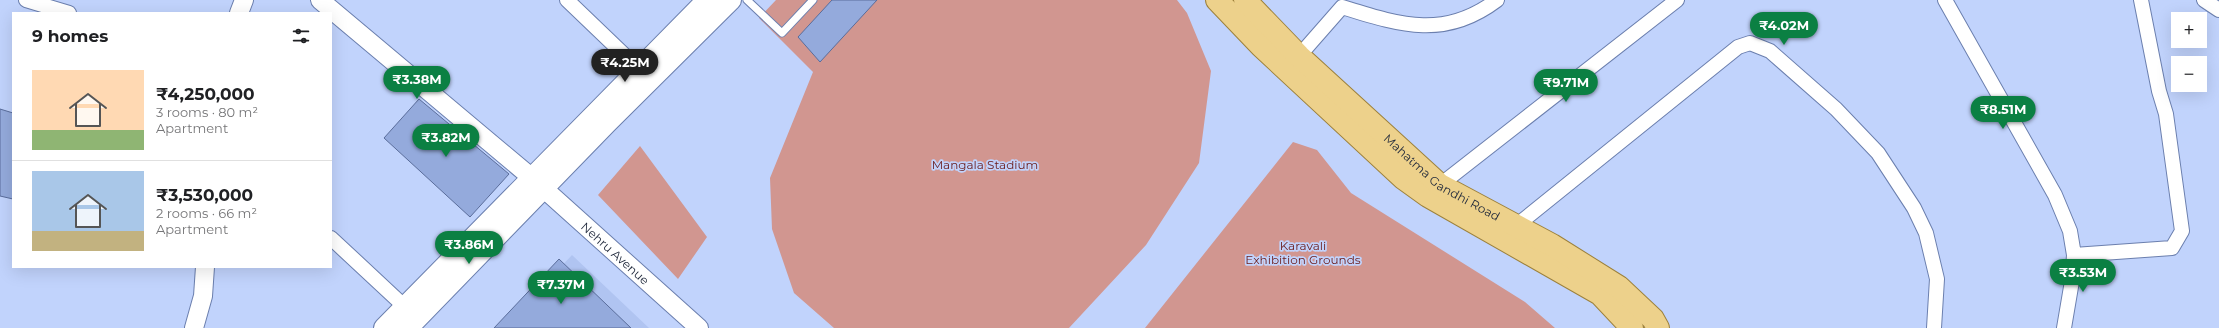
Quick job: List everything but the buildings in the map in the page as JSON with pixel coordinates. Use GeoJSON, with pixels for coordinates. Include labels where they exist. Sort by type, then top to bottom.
{"type":"FeatureCollection","features":[{"type":"Feature","properties":{"kind":"main road"},"geometry":{"type":"LineString","coordinates":[[384,328],[415,320],[639,69],[707,0]]}},
{"type":"Feature","properties":{"kind":"main road"},"geometry":{"type":"LineString","coordinates":[[537,184],[731,0]]}},
{"type":"Feature","properties":{"kind":"main road","name":"Mahatma Gandhi Road"},"geometry":{"type":"LineString","coordinates":[[1218,0],[1261,46],[1403,178],[1516,226],[1552,245],[1619,287],[1653,319],[1658,328]]}},
{"type":"Feature","properties":{"kind":"main road","name":"Mahatma Gandhi Road"},"geometry":{"type":"LineString","coordinates":[[1245,0],[1299,56],[1434,190],[1600,294],[1632,328]]}},
{"type":"Feature","properties":{"kind":"street"},"geometry":{"type":"LineString","coordinates":[[26,0],[66,12]]}},
{"type":"Feature","properties":{"kind":"street"},"geometry":{"type":"LineString","coordinates":[[239,12],[244,0]]}},
{"type":"Feature","properties":{"kind":"street","name":"Nehru Avenue"},"geometry":{"type":"LineString","coordinates":[[320,0],[537,184],[699,328]]}},
{"type":"Feature","properties":{"kind":"street"},"geometry":{"type":"LineString","coordinates":[[567,0],[639,69]]}},
{"type":"Feature","properties":{"kind":"street"},"geometry":{"type":"LineString","coordinates":[[1299,56],[1339,4],[1387,21],[1408,24],[1442,25],[1461,22],[1475,15],[1497,0]]}},
{"type":"Feature","properties":{"kind":"street"},"geometry":{"type":"LineString","coordinates":[[1434,190],[1677,0]]}},
{"type":"Feature","properties":{"kind":"street"},"geometry":{"type":"LineString","coordinates":[[1945,0],[2055,195],[2070,231],[2074,255],[2072,281],[2064,328]]}},
{"type":"Feature","properties":{"kind":"street"},"geometry":{"type":"LineString","coordinates":[[2074,255],[2172,248],[2182,231],[2166,114],[2159,91],[2141,0]]}},
{"type":"Feature","properties":{"kind":"street"},"geometry":{"type":"LineString","coordinates":[[2204,0],[2219,10]]}},
{"type":"Feature","properties":{"kind":"street"},"geometry":{"type":"LineString","coordinates":[[1516,226],[1738,47],[1750,43],[1770,51],[1836,109],[1878,153],[1914,208],[1926,233],[1937,279],[1934,328]]}},
{"type":"Feature","properties":{"kind":"street"},"geometry":{"type":"LineString","coordinates":[[332,239],[415,320]]}},
{"type":"Feature","properties":{"kind":"street"},"geometry":{"type":"LineString","coordinates":[[194,328],[203,296],[205,268]]}},
{"type":"Feature","properties":{"kind":"lane"},"geometry":{"type":"LineString","coordinates":[[747,0],[782,33],[813,0]]}},
{"type":"Feature","properties":{"kind":"shaded area"},"geometry":{"type":"Polygon","coordinates":[[[572,255],[649,328],[503,328],[572,255]]]}},
{"type":"Feature","properties":{"kind":"green space","name":"Mangala Stadium"},"geometry":{"type":"Polygon","coordinates":[[[776,0],[1177,0],[1187,13],[1211,71],[1199,163],[1146,245],[1069,328],[834,328],[794,293],[772,229],[770,178],[813,72],[759,18],[776,0]]]}},
{"type":"Feature","properties":{"kind":"green space","name":"Karavali Exhibition Grounds"},"geometry":{"type":"Polygon","coordinates":[[[1293,142],[1317,150],[1351,193],[1525,302],[1555,328],[1145,328],[1293,142]]]}},
{"type":"Feature","properties":{"kind":"green space"},"geometry":{"type":"Polygon","coordinates":[[[640,146],[707,237],[678,279],[598,195],[640,146]]]}}]}
